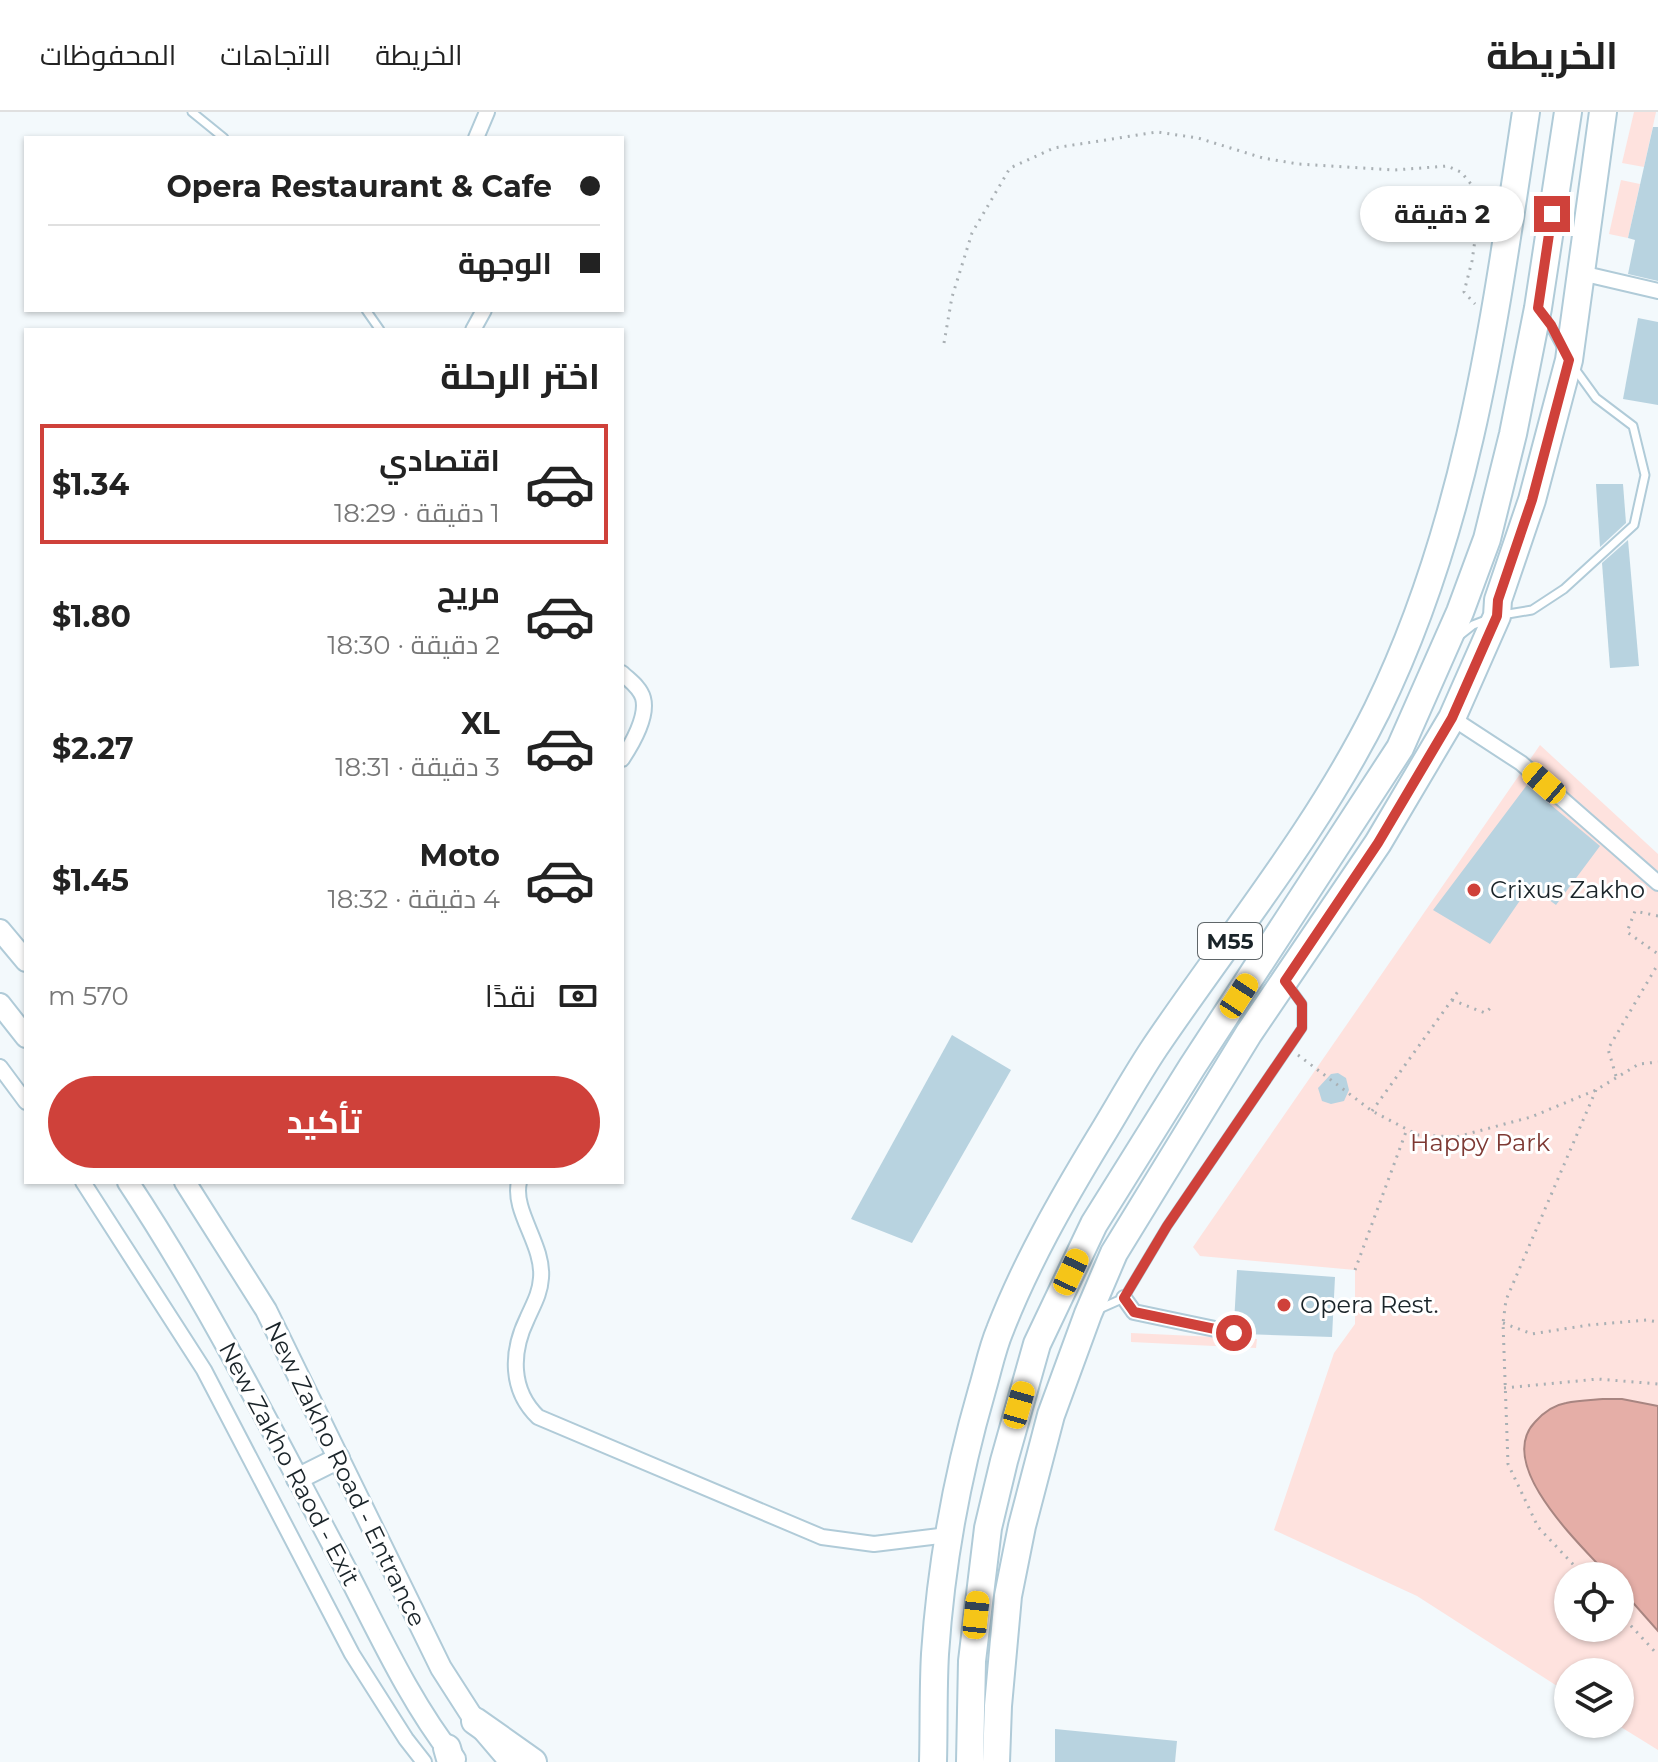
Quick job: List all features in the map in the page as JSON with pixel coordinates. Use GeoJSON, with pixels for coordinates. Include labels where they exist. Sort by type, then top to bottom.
{"type":"FeatureCollection","features":[{"type":"Feature","properties":{"kind":"highway","name":"M55"},"geometry":{"type":"LineString","coordinates":[[933,1762],[935,1655],[948,1535],[969,1434],[999,1331],[1050,1221],[1153,1050],[1279,872],[1339,778],[1376,711],[1418,616],[1446,534],[1473,428],[1495,316],[1526,112]]}},
{"type":"Feature","properties":{"kind":"highway","name":"M55"},"geometry":{"type":"LineString","coordinates":[[970,1762],[972,1661],[988,1528],[1037,1344],[1094,1224],[1192,1067],[1400,748],[1444,647],[1487,539],[1513,434],[1538,308],[1568,112]]}},
{"type":"Feature","properties":{"kind":"highway"},"geometry":{"type":"LineString","coordinates":[[996,1762],[1008,1596],[1022,1526],[1051,1415],[1114,1253],[1249,1033],[1378,843],[1452,718],[1497,616],[1498,600],[1532,500],[1569,360],[1603,112]]}},
{"type":"Feature","properties":{"kind":"highway"},"geometry":{"type":"LineString","coordinates":[[1019,1405],[1051,1415]]}},
{"type":"Feature","properties":{"kind":"highway"},"geometry":{"type":"LineString","coordinates":[[475,1721],[533,1762]]}},
{"type":"Feature","properties":{"kind":"main road"},"geometry":{"type":"LineString","coordinates":[[0,930],[24,959]]}},
{"type":"Feature","properties":{"kind":"main road"},"geometry":{"type":"LineString","coordinates":[[0,1004],[24,1034]]}},
{"type":"Feature","properties":{"kind":"main road","name":"New Zakho Raod - Exit"},"geometry":{"type":"LineString","coordinates":[[129,1184],[256,1397],[398,1668],[452,1757]]}},
{"type":"Feature","properties":{"kind":"main road","name":"New Zakho Road - Entrance"},"geometry":{"type":"LineString","coordinates":[[186,1184],[266,1310],[425,1638],[475,1721],[510,1762]]}},
{"type":"Feature","properties":{"kind":"main road"},"geometry":{"type":"LineString","coordinates":[[297,1479],[339,1458]]}},
{"type":"Feature","properties":{"kind":"street"},"geometry":{"type":"LineString","coordinates":[[477,136],[487,112]]}},
{"type":"Feature","properties":{"kind":"street"},"geometry":{"type":"LineString","coordinates":[[1581,273],[1658,291]]}},
{"type":"Feature","properties":{"kind":"street"},"geometry":{"type":"LineString","coordinates":[[624,675],[638,688],[643,698],[639,724],[624,755]]}},
{"type":"Feature","properties":{"kind":"street"},"geometry":{"type":"LineString","coordinates":[[1452,718],[1521,763],[1658,883]]}},
{"type":"Feature","properties":{"kind":"street"},"geometry":{"type":"LineString","coordinates":[[0,1067],[24,1099]]}},
{"type":"Feature","properties":{"kind":"street"},"geometry":{"type":"LineString","coordinates":[[84,1184],[204,1370],[352,1654],[424,1762]]}},
{"type":"Feature","properties":{"kind":"street"},"geometry":{"type":"LineString","coordinates":[[519,1184],[518,1197],[539,1255],[541,1275],[538,1297],[518,1347],[515,1371],[523,1400],[538,1417],[822,1537],[874,1544],[948,1535]]}},
{"type":"Feature","properties":{"kind":"street"},"geometry":{"type":"LineString","coordinates":[[1124,1298],[1134,1312],[1234,1333]]}},
{"type":"Feature","properties":{"kind":"lane"},"geometry":{"type":"LineString","coordinates":[[192,112],[222,136]]}},
{"type":"Feature","properties":{"kind":"lane"},"geometry":{"type":"LineString","coordinates":[[1444,647],[1473,625],[1497,616],[1532,610],[1554,596],[1634,525],[1645,475],[1633,426],[1596,398],[1538,308]]}},
{"type":"Feature","properties":{"kind":"lane"},"geometry":{"type":"LineString","coordinates":[[1088,1314],[1124,1298],[1167,1226],[1302,1028],[1302,1004],[1285,981]]}},
{"type":"Feature","properties":{"kind":"path"},"geometry":{"type":"LineString","coordinates":[[944,343],[952,297],[972,233],[1010,168],[1054,148],[1157,132],[1198,138],[1263,158],[1298,164],[1395,170],[1447,166],[1461,172],[1471,184],[1476,200],[1477,226],[1464,292],[1470,301],[1495,316]]}},
{"type":"Feature","properties":{"kind":"path"},"geometry":{"type":"LineString","coordinates":[[1658,916],[1635,911],[1627,932],[1658,954]]}},
{"type":"Feature","properties":{"kind":"path"},"geometry":{"type":"LineString","coordinates":[[1616,1076],[1608,1049],[1658,964]]}},
{"type":"Feature","properties":{"kind":"path"},"geometry":{"type":"LineString","coordinates":[[1372,1111],[1459,990]]}},
{"type":"Feature","properties":{"kind":"path"},"geometry":{"type":"LineString","coordinates":[[1452,1000],[1485,1013],[1494,1005]]}},
{"type":"Feature","properties":{"kind":"path"},"geometry":{"type":"LineString","coordinates":[[1288,1048],[1372,1111],[1418,1135],[1456,1137],[1531,1117],[1596,1090],[1639,1064],[1658,1062]]}},
{"type":"Feature","properties":{"kind":"path"},"geometry":{"type":"LineString","coordinates":[[1571,1562],[1538,1527],[1508,1464],[1503,1323],[1506,1300],[1596,1090]]}},
{"type":"Feature","properties":{"kind":"path"},"geometry":{"type":"LineString","coordinates":[[1355,1270],[1407,1129]]}},
{"type":"Feature","properties":{"kind":"path"},"geometry":{"type":"LineString","coordinates":[[1503,1323],[1532,1334],[1589,1325],[1647,1320],[1658,1322]]}},
{"type":"Feature","properties":{"kind":"path"},"geometry":{"type":"LineString","coordinates":[[1504,1388],[1598,1379],[1658,1384]]}},
{"type":"Feature","properties":{"kind":"path"},"geometry":{"type":"LineString","coordinates":[[1634,1629],[1658,1655]]}},
{"type":"Feature","properties":{"kind":"green space"},"geometry":{"type":"Polygon","coordinates":[[[1634,112],[1656,112],[1644,167],[1622,163],[1634,112]]]}},
{"type":"Feature","properties":{"kind":"green space"},"geometry":{"type":"Polygon","coordinates":[[[1621,180],[1640,184],[1628,238],[1609,234],[1621,180]]]}},
{"type":"Feature","properties":{"kind":"green space","name":"Happy Park"},"geometry":{"type":"Polygon","coordinates":[[[1540,745],[1658,854],[1658,1750],[1634,1735],[1634,1658],[1554,1658],[1554,1684],[1417,1596],[1274,1530],[1334,1353],[1355,1324],[1355,1270],[1200,1256],[1193,1247],[1540,745]]]}},
{"type":"Feature","properties":{"kind":"green space"},"geometry":{"type":"Polygon","coordinates":[[[1131,1333],[1257,1339],[1256,1348],[1131,1342],[1131,1333]]]}},
{"type":"Feature","properties":{"kind":"shaded area"},"geometry":{"type":"Polygon","coordinates":[[[1622,1399],[1658,1406],[1658,1631],[1634,1604],[1634,1562],[1596,1562],[1546,1504],[1525,1460],[1525,1440],[1535,1422],[1553,1408],[1580,1401],[1622,1399]]]}},
{"type":"Feature","properties":{"kind":"building"},"geometry":{"type":"Polygon","coordinates":[[[1653,127],[1658,127],[1658,281],[1628,274],[1635,240],[1628,238],[1653,127]]]}},
{"type":"Feature","properties":{"kind":"building"},"geometry":{"type":"Polygon","coordinates":[[[1638,318],[1658,322],[1658,405],[1623,399],[1638,318]]]}},
{"type":"Feature","properties":{"kind":"building"},"geometry":{"type":"Polygon","coordinates":[[[1596,484],[1623,484],[1626,523],[1600,547],[1596,484]]]}},
{"type":"Feature","properties":{"kind":"building"},"geometry":{"type":"Polygon","coordinates":[[[1628,540],[1639,666],[1610,668],[1602,563],[1628,540]]]}},
{"type":"Feature","properties":{"kind":"building"},"geometry":{"type":"Polygon","coordinates":[[[1527,785],[1600,846],[1556,905],[1530,886],[1490,944],[1433,910],[1527,785]]]}},
{"type":"Feature","properties":{"kind":"building"},"geometry":{"type":"Polygon","coordinates":[[[952,1035],[1011,1070],[912,1243],[851,1219],[952,1035]]]}},
{"type":"Feature","properties":{"kind":"building"},"geometry":{"type":"Polygon","coordinates":[[[1338,1073],[1346,1078],[1349,1090],[1344,1101],[1331,1104],[1322,1101],[1318,1088],[1331,1074],[1338,1073]]]}},
{"type":"Feature","properties":{"kind":"building","name":"Opera Rest."},"geometry":{"type":"Polygon","coordinates":[[[1237,1270],[1335,1277],[1332,1337],[1244,1334],[1241,1326],[1234,1323],[1237,1270]]]}},
{"type":"Feature","properties":{"kind":"building"},"geometry":{"type":"Polygon","coordinates":[[[1055,1729],[1177,1741],[1175,1762],[1055,1762],[1055,1729]]]}},
{"type":"Feature","properties":{"kind":"place","name":"Crixus Zakho"},"geometry":{"type":"Point","coordinates":[1474,890]}},
{"type":"Feature","properties":{"kind":"place","name":"Opera Rest."},"geometry":{"type":"Point","coordinates":[1284,1305]}},
{"type":"Feature","properties":{"kind":"route"},"geometry":{"type":"LineString","coordinates":[[1234,1333],[1134,1312],[1124,1298],[1167,1226],[1302,1028],[1302,1004],[1285,981],[1378,843],[1452,718],[1497,616],[1498,600],[1532,500],[1569,360],[1551,325],[1538,308],[1552,214]]}}]}
